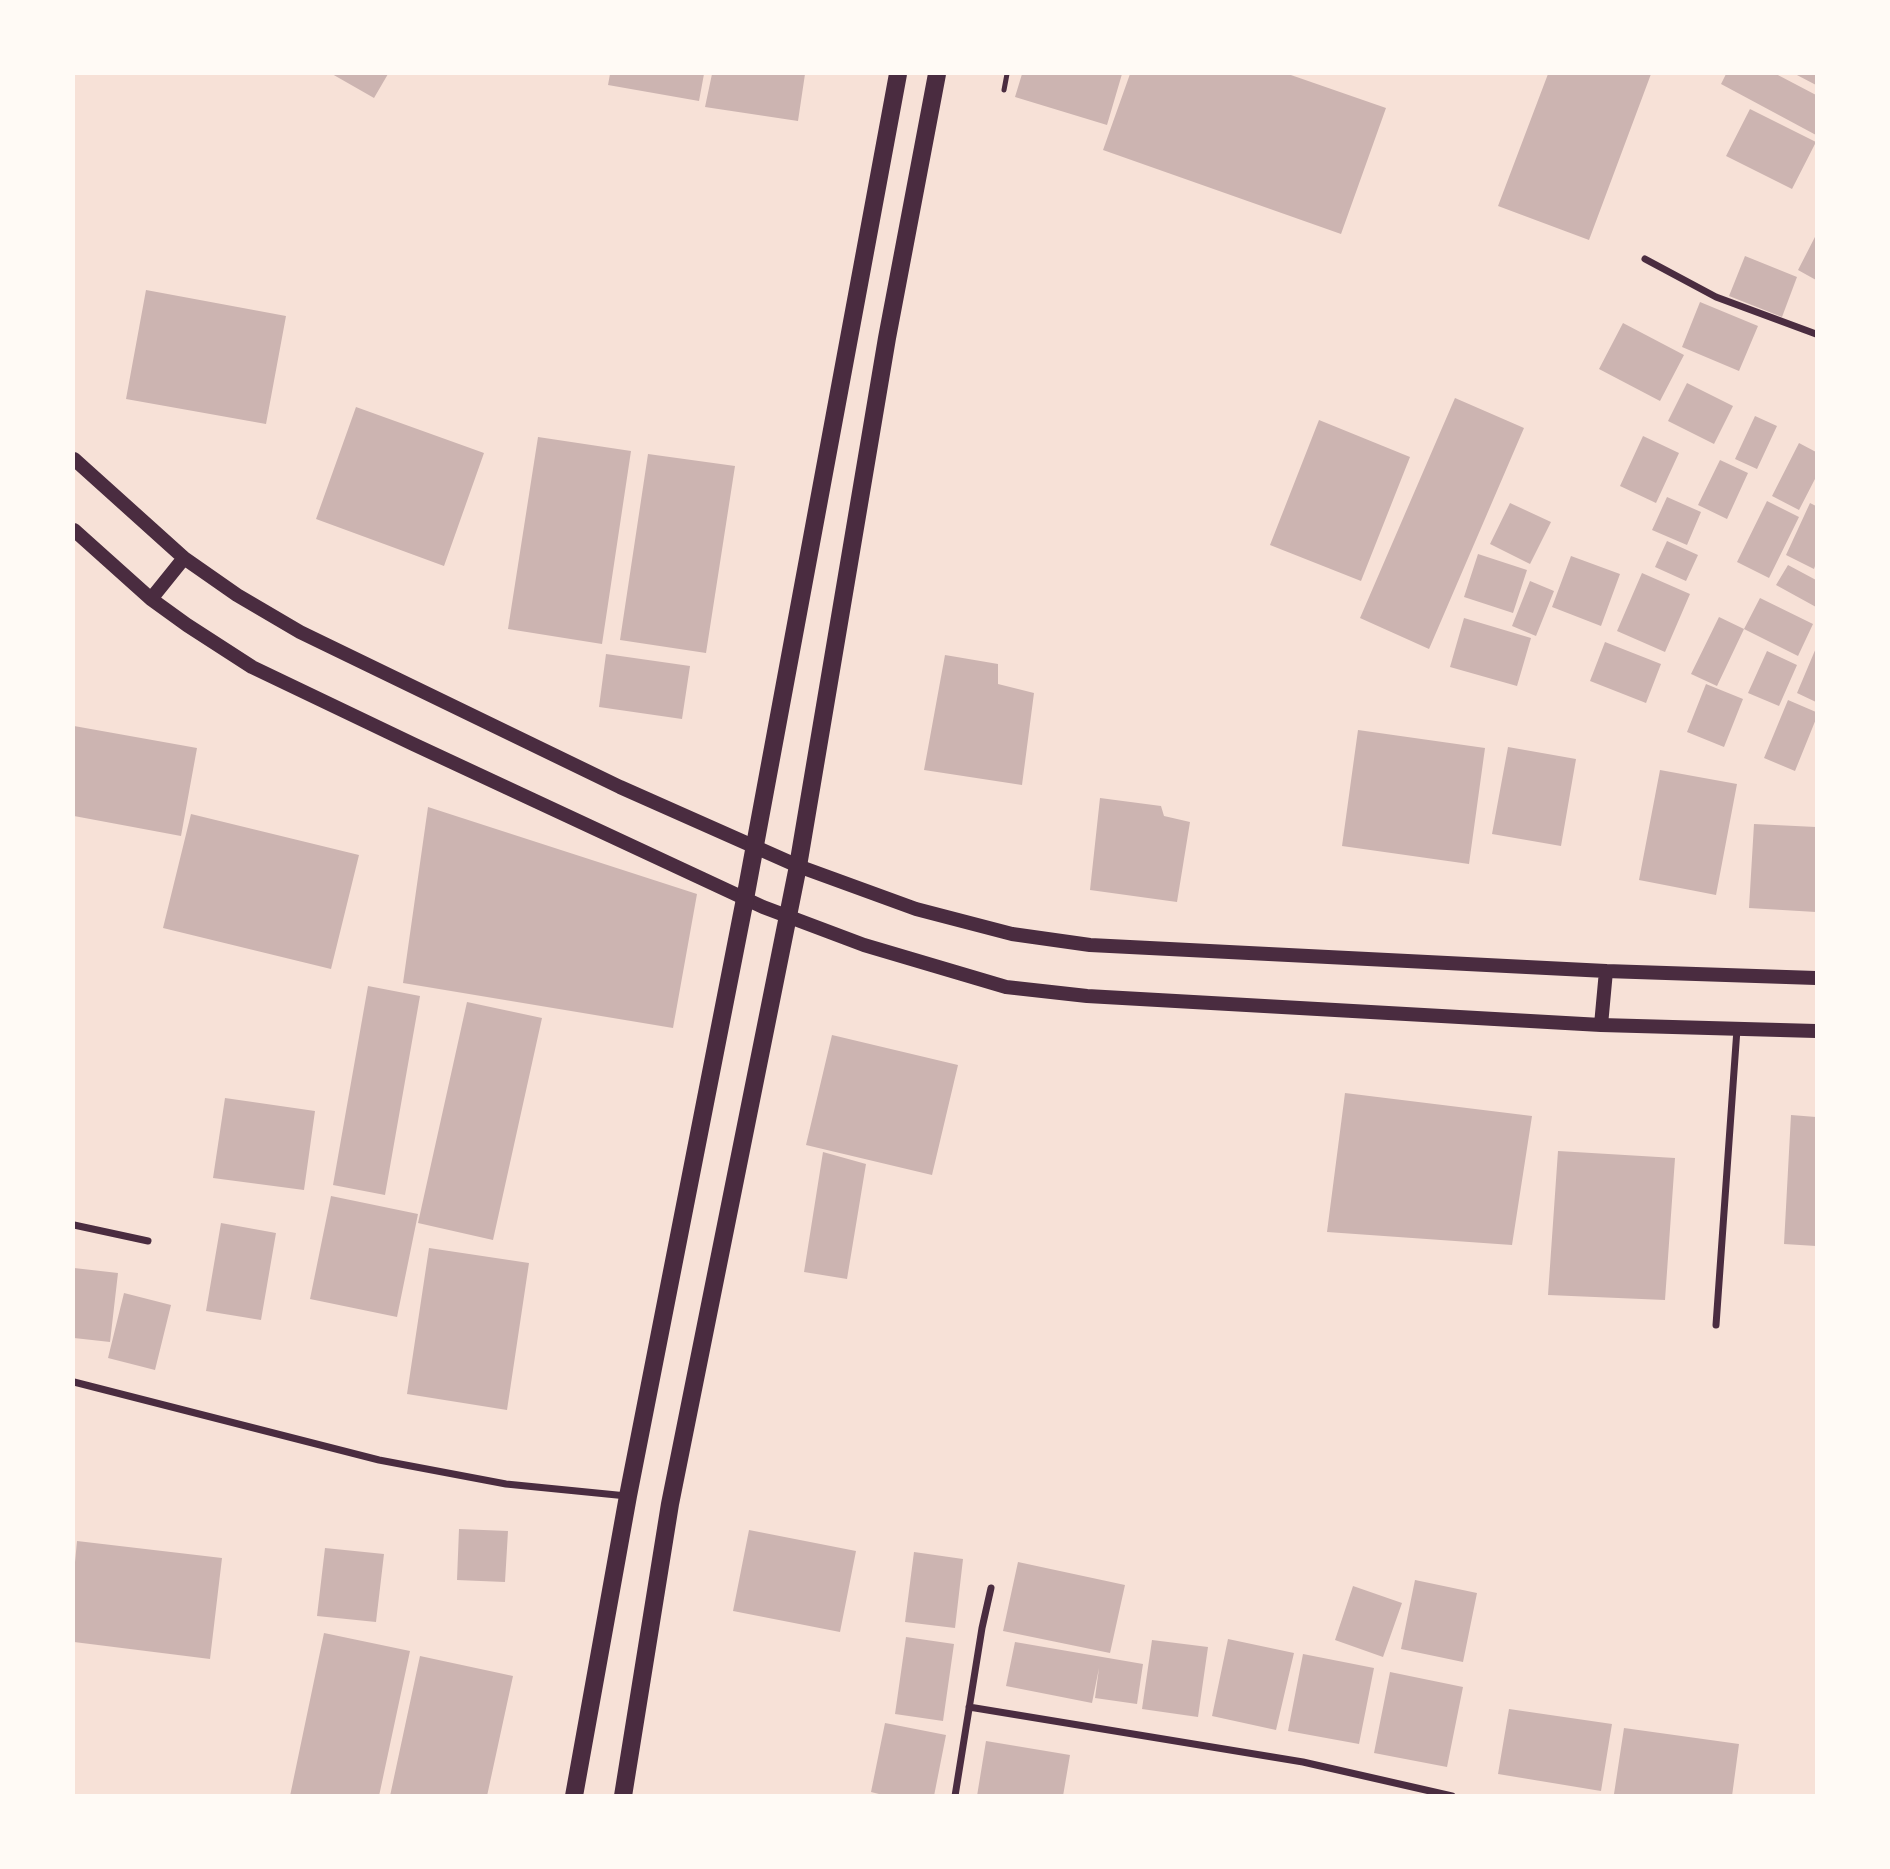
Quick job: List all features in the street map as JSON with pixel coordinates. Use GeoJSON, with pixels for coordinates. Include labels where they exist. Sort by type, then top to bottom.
{"type":"FeatureCollection","features":[{"type":"Feature","properties":{"kind":"main road"},"geometry":{"type":"LineString","coordinates":[[574,1796],[628,1496],[745,899],[898,74]]}},
{"type":"Feature","properties":{"kind":"main road"},"geometry":{"type":"LineString","coordinates":[[623,1796],[670,1504],[798,866],[887,338],[937,74]]}},
{"type":"Feature","properties":{"kind":"main road"},"geometry":{"type":"LineString","coordinates":[[74,459],[184,558],[237,595],[300,632],[620,787],[798,866],[916,909],[1012,934],[1090,946],[1606,971],[1816,978]]}},
{"type":"Feature","properties":{"kind":"main road"},"geometry":{"type":"LineString","coordinates":[[74,530],[151,599],[252,667],[787,917],[864,945],[1006,987],[1087,996],[1601,1025],[1816,1031]]}},
{"type":"Feature","properties":{"kind":"main road"},"geometry":{"type":"LineString","coordinates":[[151,599],[184,558]]}},
{"type":"Feature","properties":{"kind":"main road"},"geometry":{"type":"LineString","coordinates":[[1601,1025],[1606,971]]}},
{"type":"Feature","properties":{"kind":"street"},"geometry":{"type":"LineString","coordinates":[[1645,259],[1716,297],[1816,334]]}},
{"type":"Feature","properties":{"kind":"street"},"geometry":{"type":"LineString","coordinates":[[1716,1325],[1737,1029]]}},
{"type":"Feature","properties":{"kind":"street"},"geometry":{"type":"LineString","coordinates":[[74,1225],[148,1241]]}},
{"type":"Feature","properties":{"kind":"street"},"geometry":{"type":"LineString","coordinates":[[74,1381],[379,1460],[506,1484],[628,1496]]}},
{"type":"Feature","properties":{"kind":"street"},"geometry":{"type":"LineString","coordinates":[[955,1796],[991,1588]]}},
{"type":"Feature","properties":{"kind":"street"},"geometry":{"type":"LineString","coordinates":[[969,1707],[1303,1762],[1452,1796]]}},
{"type":"Feature","properties":{"kind":"lane"},"geometry":{"type":"LineString","coordinates":[[1004,89],[1007,74]]}},
{"type":"Feature","properties":{"kind":"building"},"geometry":{"type":"Polygon","coordinates":[[[332,74],[388,74],[374,98],[332,74]]]}},
{"type":"Feature","properties":{"kind":"building"},"geometry":{"type":"Polygon","coordinates":[[[610,74],[704,74],[699,101],[608,85],[610,74]]]}},
{"type":"Feature","properties":{"kind":"building"},"geometry":{"type":"Polygon","coordinates":[[[712,74],[805,74],[798,121],[705,107],[712,74]]]}},
{"type":"Feature","properties":{"kind":"building"},"geometry":{"type":"Polygon","coordinates":[[[1022,74],[1122,74],[1107,125],[1015,97],[1022,74]]]}},
{"type":"Feature","properties":{"kind":"building"},"geometry":{"type":"Polygon","coordinates":[[[1130,74],[1288,74],[1386,108],[1341,234],[1103,150],[1130,74]]]}},
{"type":"Feature","properties":{"kind":"building"},"geometry":{"type":"Polygon","coordinates":[[[1548,74],[1651,74],[1589,240],[1498,206],[1548,74]]]}},
{"type":"Feature","properties":{"kind":"building"},"geometry":{"type":"Polygon","coordinates":[[[1726,74],[1776,74],[1816,95],[1816,135],[1721,84],[1726,74]]]}},
{"type":"Feature","properties":{"kind":"building"},"geometry":{"type":"Polygon","coordinates":[[[1795,74],[1816,74],[1816,85],[1795,74]]]}},
{"type":"Feature","properties":{"kind":"building"},"geometry":{"type":"Polygon","coordinates":[[[1750,109],[1816,142],[1792,189],[1726,156],[1750,109]]]}},
{"type":"Feature","properties":{"kind":"building"},"geometry":{"type":"Polygon","coordinates":[[[1816,235],[1816,280],[1798,270],[1816,235]]]}},
{"type":"Feature","properties":{"kind":"building"},"geometry":{"type":"Polygon","coordinates":[[[1745,256],[1797,277],[1782,317],[1729,296],[1745,256]]]}},
{"type":"Feature","properties":{"kind":"building"},"geometry":{"type":"Polygon","coordinates":[[[146,290],[286,316],[266,424],[126,399],[146,290]]]}},
{"type":"Feature","properties":{"kind":"building"},"geometry":{"type":"Polygon","coordinates":[[[1700,302],[1758,326],[1739,371],[1682,347],[1700,302]]]}},
{"type":"Feature","properties":{"kind":"building"},"geometry":{"type":"Polygon","coordinates":[[[1623,323],[1684,355],[1660,401],[1599,369],[1623,323]]]}},
{"type":"Feature","properties":{"kind":"building"},"geometry":{"type":"Polygon","coordinates":[[[1687,383],[1733,406],[1714,444],[1668,421],[1687,383]]]}},
{"type":"Feature","properties":{"kind":"building"},"geometry":{"type":"Polygon","coordinates":[[[1455,398],[1524,428],[1429,649],[1360,618],[1455,398]]]}},
{"type":"Feature","properties":{"kind":"building"},"geometry":{"type":"Polygon","coordinates":[[[356,407],[484,453],[444,566],[316,519],[356,407]]]}},
{"type":"Feature","properties":{"kind":"building"},"geometry":{"type":"Polygon","coordinates":[[[1755,416],[1777,426],[1757,469],[1735,459],[1755,416]]]}},
{"type":"Feature","properties":{"kind":"building"},"geometry":{"type":"Polygon","coordinates":[[[1319,420],[1410,457],[1361,581],[1270,545],[1319,420]]]}},
{"type":"Feature","properties":{"kind":"building"},"geometry":{"type":"Polygon","coordinates":[[[1643,436],[1679,453],[1656,503],[1620,486],[1643,436]]]}},
{"type":"Feature","properties":{"kind":"building"},"geometry":{"type":"Polygon","coordinates":[[[538,437],[631,451],[602,644],[508,629],[538,437]]]}},
{"type":"Feature","properties":{"kind":"building"},"geometry":{"type":"Polygon","coordinates":[[[1799,443],[1816,452],[1816,477],[1799,510],[1772,496],[1799,443]]]}},
{"type":"Feature","properties":{"kind":"building"},"geometry":{"type":"Polygon","coordinates":[[[648,454],[735,466],[706,653],[620,640],[648,454]]]}},
{"type":"Feature","properties":{"kind":"building"},"geometry":{"type":"Polygon","coordinates":[[[1720,460],[1748,473],[1727,519],[1698,505],[1720,460]]]}},
{"type":"Feature","properties":{"kind":"building"},"geometry":{"type":"Polygon","coordinates":[[[1667,497],[1701,512],[1687,545],[1652,530],[1667,497]]]}},
{"type":"Feature","properties":{"kind":"building"},"geometry":{"type":"Polygon","coordinates":[[[1767,501],[1799,517],[1769,578],[1737,562],[1767,501]]]}},
{"type":"Feature","properties":{"kind":"building"},"geometry":{"type":"Polygon","coordinates":[[[1510,503],[1551,522],[1530,564],[1490,544],[1510,503]]]}},
{"type":"Feature","properties":{"kind":"building"},"geometry":{"type":"Polygon","coordinates":[[[1810,503],[1816,506],[1814,569],[1786,555],[1810,503]]]}},
{"type":"Feature","properties":{"kind":"building"},"geometry":{"type":"Polygon","coordinates":[[[1667,541],[1698,555],[1686,581],[1655,567],[1667,541]]]}},
{"type":"Feature","properties":{"kind":"building"},"geometry":{"type":"Polygon","coordinates":[[[1478,554],[1527,570],[1513,613],[1464,597],[1478,554]]]}},
{"type":"Feature","properties":{"kind":"building"},"geometry":{"type":"Polygon","coordinates":[[[1571,556],[1620,574],[1601,626],[1552,607],[1571,556]]]}},
{"type":"Feature","properties":{"kind":"building"},"geometry":{"type":"Polygon","coordinates":[[[1788,565],[1816,580],[1816,607],[1776,585],[1788,565]]]}},
{"type":"Feature","properties":{"kind":"building"},"geometry":{"type":"Polygon","coordinates":[[[1642,573],[1690,594],[1665,652],[1617,631],[1642,573]]]}},
{"type":"Feature","properties":{"kind":"building"},"geometry":{"type":"Polygon","coordinates":[[[1530,581],[1554,591],[1536,636],[1512,626],[1530,581]]]}},
{"type":"Feature","properties":{"kind":"building"},"geometry":{"type":"Polygon","coordinates":[[[1760,598],[1813,624],[1798,656],[1744,629],[1760,598]]]}},
{"type":"Feature","properties":{"kind":"building"},"geometry":{"type":"Polygon","coordinates":[[[1719,617],[1744,629],[1717,686],[1691,674],[1719,617]]]}},
{"type":"Feature","properties":{"kind":"building"},"geometry":{"type":"Polygon","coordinates":[[[1464,618],[1531,638],[1517,686],[1450,667],[1464,618]]]}},
{"type":"Feature","properties":{"kind":"building"},"geometry":{"type":"Polygon","coordinates":[[[1605,642],[1661,664],[1646,703],[1590,681],[1605,642]]]}},
{"type":"Feature","properties":{"kind":"building"},"geometry":{"type":"Polygon","coordinates":[[[1816,648],[1816,702],[1797,693],[1816,648]]]}},
{"type":"Feature","properties":{"kind":"building"},"geometry":{"type":"Polygon","coordinates":[[[1767,651],[1797,665],[1779,706],[1748,693],[1767,651]]]}},
{"type":"Feature","properties":{"kind":"building"},"geometry":{"type":"Polygon","coordinates":[[[606,654],[690,666],[682,719],[599,707],[606,654]]]}},
{"type":"Feature","properties":{"kind":"building"},"geometry":{"type":"Polygon","coordinates":[[[945,655],[998,664],[998,684],[1034,693],[1022,785],[924,770],[945,655]]]}},
{"type":"Feature","properties":{"kind":"building"},"geometry":{"type":"Polygon","coordinates":[[[1706,684],[1743,699],[1724,747],[1687,732],[1706,684]]]}},
{"type":"Feature","properties":{"kind":"building"},"geometry":{"type":"Polygon","coordinates":[[[1788,700],[1816,712],[1816,719],[1795,771],[1764,758],[1788,700]]]}},
{"type":"Feature","properties":{"kind":"building"},"geometry":{"type":"Polygon","coordinates":[[[74,726],[197,748],[181,836],[74,816],[74,726]]]}},
{"type":"Feature","properties":{"kind":"building"},"geometry":{"type":"Polygon","coordinates":[[[1358,730],[1485,748],[1469,864],[1342,846],[1358,730]]]}},
{"type":"Feature","properties":{"kind":"building"},"geometry":{"type":"Polygon","coordinates":[[[1508,747],[1576,759],[1561,846],[1492,834],[1508,747]]]}},
{"type":"Feature","properties":{"kind":"building"},"geometry":{"type":"Polygon","coordinates":[[[1660,770],[1737,784],[1716,895],[1639,880],[1660,770]]]}},
{"type":"Feature","properties":{"kind":"building"},"geometry":{"type":"Polygon","coordinates":[[[1100,798],[1161,806],[1164,816],[1190,822],[1177,902],[1090,890],[1100,798]]]}},
{"type":"Feature","properties":{"kind":"building"},"geometry":{"type":"Polygon","coordinates":[[[428,807],[697,894],[673,1028],[403,983],[428,807]]]}},
{"type":"Feature","properties":{"kind":"building"},"geometry":{"type":"Polygon","coordinates":[[[191,814],[359,855],[331,969],[163,928],[191,814]]]}},
{"type":"Feature","properties":{"kind":"building"},"geometry":{"type":"Polygon","coordinates":[[[1754,824],[1816,827],[1816,912],[1749,908],[1754,824]]]}},
{"type":"Feature","properties":{"kind":"building"},"geometry":{"type":"Polygon","coordinates":[[[368,986],[420,996],[385,1195],[333,1185],[368,986]]]}},
{"type":"Feature","properties":{"kind":"building"},"geometry":{"type":"Polygon","coordinates":[[[467,1002],[542,1018],[493,1240],[418,1223],[467,1002]]]}},
{"type":"Feature","properties":{"kind":"building"},"geometry":{"type":"Polygon","coordinates":[[[832,1035],[958,1065],[932,1175],[806,1145],[832,1035]]]}},
{"type":"Feature","properties":{"kind":"building"},"geometry":{"type":"Polygon","coordinates":[[[1345,1093],[1532,1116],[1512,1245],[1327,1232],[1345,1093]]]}},
{"type":"Feature","properties":{"kind":"building"},"geometry":{"type":"Polygon","coordinates":[[[225,1098],[315,1111],[304,1190],[213,1178],[225,1098]]]}},
{"type":"Feature","properties":{"kind":"building"},"geometry":{"type":"Polygon","coordinates":[[[1791,1115],[1816,1117],[1816,1246],[1784,1244],[1791,1115]]]}},
{"type":"Feature","properties":{"kind":"building"},"geometry":{"type":"Polygon","coordinates":[[[1558,1151],[1675,1158],[1665,1300],[1548,1295],[1558,1151]]]}},
{"type":"Feature","properties":{"kind":"building"},"geometry":{"type":"Polygon","coordinates":[[[823,1152],[866,1164],[847,1279],[804,1272],[823,1152]]]}},
{"type":"Feature","properties":{"kind":"building"},"geometry":{"type":"Polygon","coordinates":[[[331,1196],[418,1214],[397,1317],[310,1299],[331,1196]]]}},
{"type":"Feature","properties":{"kind":"building"},"geometry":{"type":"Polygon","coordinates":[[[221,1223],[276,1233],[261,1320],[206,1311],[221,1223]]]}},
{"type":"Feature","properties":{"kind":"building"},"geometry":{"type":"Polygon","coordinates":[[[429,1248],[529,1263],[507,1410],[407,1394],[429,1248]]]}},
{"type":"Feature","properties":{"kind":"building"},"geometry":{"type":"Polygon","coordinates":[[[74,1268],[118,1273],[110,1342],[74,1338],[74,1268]]]}},
{"type":"Feature","properties":{"kind":"building"},"geometry":{"type":"Polygon","coordinates":[[[124,1293],[171,1305],[155,1370],[108,1358],[124,1293]]]}},
{"type":"Feature","properties":{"kind":"building"},"geometry":{"type":"Polygon","coordinates":[[[459,1529],[508,1531],[505,1582],[457,1580],[459,1529]]]}},
{"type":"Feature","properties":{"kind":"building"},"geometry":{"type":"Polygon","coordinates":[[[749,1530],[856,1551],[840,1632],[733,1611],[749,1530]]]}},
{"type":"Feature","properties":{"kind":"building"},"geometry":{"type":"Polygon","coordinates":[[[77,1541],[222,1558],[210,1659],[74,1642],[77,1541]]]}},
{"type":"Feature","properties":{"kind":"building"},"geometry":{"type":"Polygon","coordinates":[[[325,1548],[384,1554],[376,1622],[317,1616],[325,1548]]]}},
{"type":"Feature","properties":{"kind":"building"},"geometry":{"type":"Polygon","coordinates":[[[914,1552],[963,1559],[955,1628],[905,1622],[914,1552]]]}},
{"type":"Feature","properties":{"kind":"building"},"geometry":{"type":"Polygon","coordinates":[[[1018,1562],[1125,1585],[1110,1653],[1003,1631],[1018,1562]]]}},
{"type":"Feature","properties":{"kind":"building"},"geometry":{"type":"Polygon","coordinates":[[[1415,1580],[1477,1593],[1463,1662],[1401,1649],[1415,1580]]]}},
{"type":"Feature","properties":{"kind":"building"},"geometry":{"type":"Polygon","coordinates":[[[1353,1586],[1402,1603],[1383,1657],[1335,1640],[1353,1586]]]}},
{"type":"Feature","properties":{"kind":"building"},"geometry":{"type":"Polygon","coordinates":[[[324,1633],[410,1651],[379,1796],[290,1796],[324,1633]]]}},
{"type":"Feature","properties":{"kind":"building"},"geometry":{"type":"Polygon","coordinates":[[[906,1637],[954,1644],[943,1721],[895,1714],[906,1637]]]}},
{"type":"Feature","properties":{"kind":"building"},"geometry":{"type":"Polygon","coordinates":[[[1228,1639],[1294,1653],[1276,1730],[1212,1716],[1228,1639]]]}},
{"type":"Feature","properties":{"kind":"building"},"geometry":{"type":"Polygon","coordinates":[[[1152,1640],[1208,1647],[1198,1717],[1142,1709],[1152,1640]]]}},
{"type":"Feature","properties":{"kind":"building"},"geometry":{"type":"Polygon","coordinates":[[[1015,1642],[1143,1664],[1137,1704],[1095,1698],[1099,1668],[1092,1703],[1006,1686],[1015,1642]]]}},
{"type":"Feature","properties":{"kind":"building"},"geometry":{"type":"Polygon","coordinates":[[[1303,1654],[1374,1668],[1359,1744],[1288,1731],[1303,1654]]]}},
{"type":"Feature","properties":{"kind":"building"},"geometry":{"type":"Polygon","coordinates":[[[420,1656],[513,1676],[487,1796],[390,1796],[420,1656]]]}},
{"type":"Feature","properties":{"kind":"building"},"geometry":{"type":"Polygon","coordinates":[[[1390,1672],[1463,1687],[1447,1767],[1374,1753],[1390,1672]]]}},
{"type":"Feature","properties":{"kind":"building"},"geometry":{"type":"Polygon","coordinates":[[[1509,1709],[1612,1724],[1601,1791],[1498,1774],[1509,1709]]]}},
{"type":"Feature","properties":{"kind":"building"},"geometry":{"type":"Polygon","coordinates":[[[885,1723],[946,1735],[934,1796],[887,1796],[871,1792],[885,1723]]]}},
{"type":"Feature","properties":{"kind":"building"},"geometry":{"type":"Polygon","coordinates":[[[1624,1728],[1739,1744],[1732,1796],[1614,1794],[1624,1728]]]}},
{"type":"Feature","properties":{"kind":"building"},"geometry":{"type":"Polygon","coordinates":[[[986,1741],[1070,1755],[1063,1796],[977,1796],[986,1741]]]}}]}
